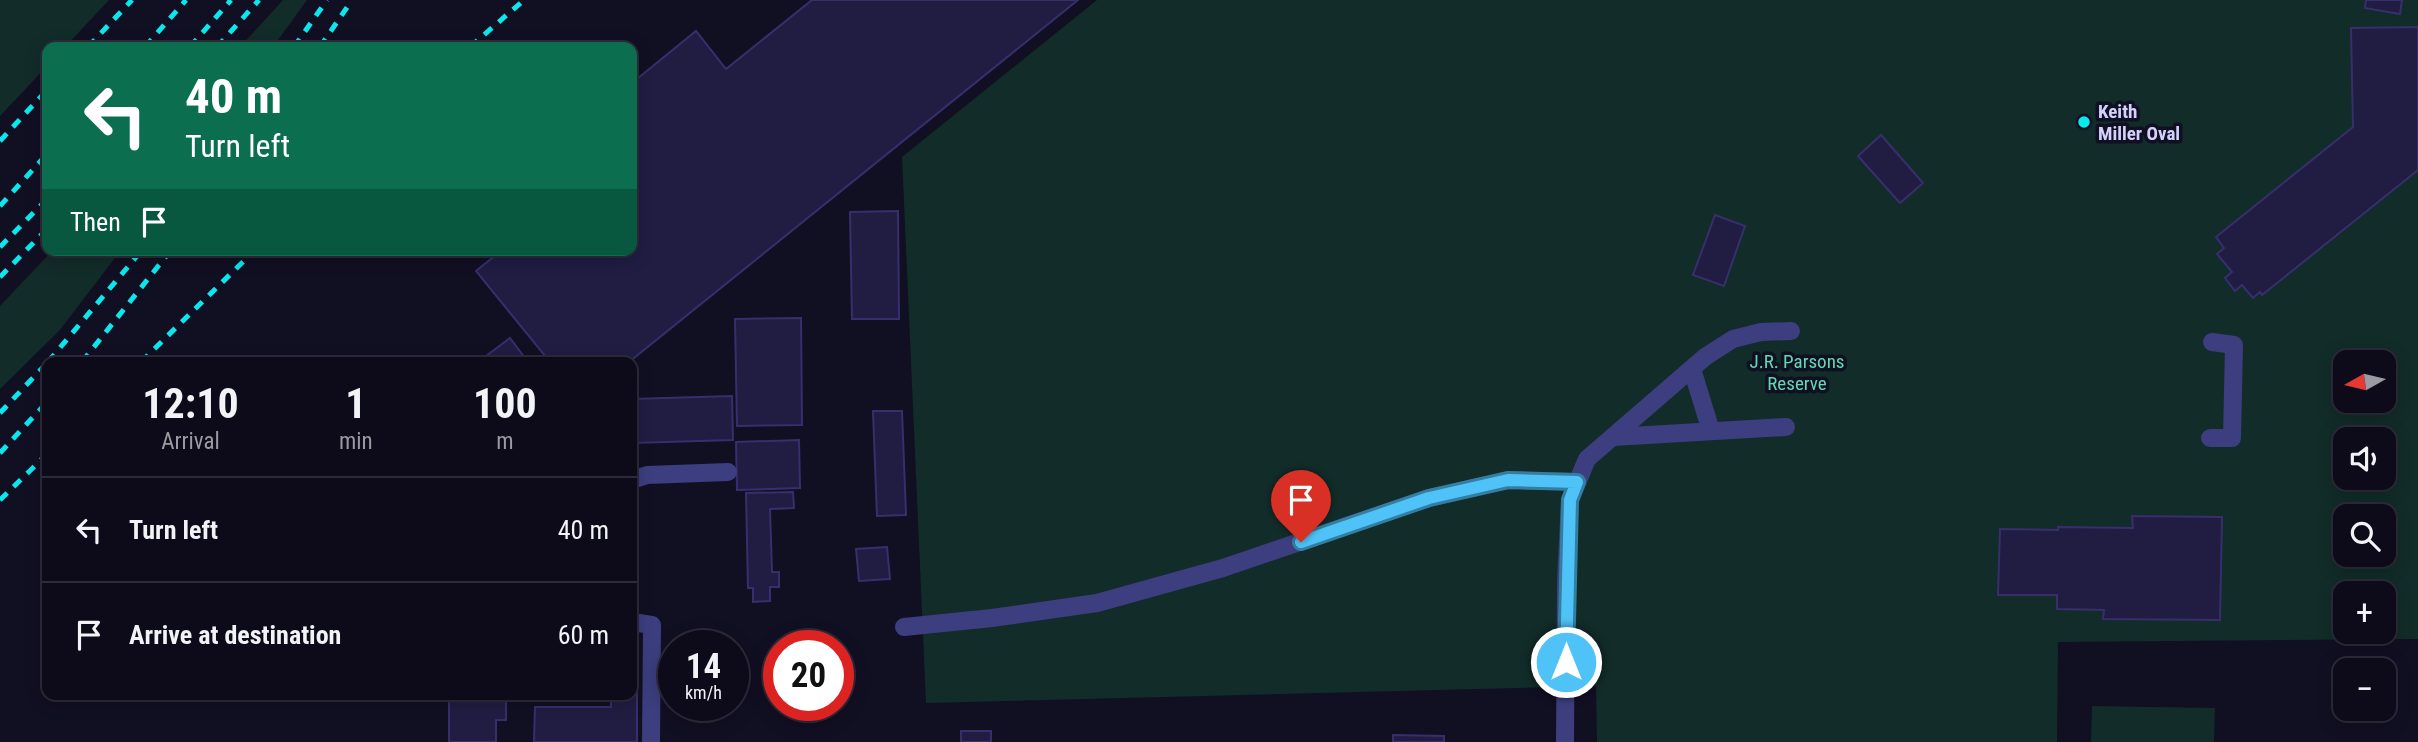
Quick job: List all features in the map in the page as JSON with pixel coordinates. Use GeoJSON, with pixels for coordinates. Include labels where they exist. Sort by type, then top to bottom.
{"type":"FeatureCollection","features":[{"type":"Feature","properties":{"kind":"lane"},"geometry":{"type":"LineString","coordinates":[[1565,742],[1570,500],[1587,459],[1692,369],[1733,339],[1761,332],[1791,331]]}},
{"type":"Feature","properties":{"kind":"lane"},"geometry":{"type":"LineString","coordinates":[[2210,438],[2232,438],[2234,345],[2212,342]]}},
{"type":"Feature","properties":{"kind":"lane"},"geometry":{"type":"LineString","coordinates":[[1692,369],[1712,431]]}},
{"type":"Feature","properties":{"kind":"lane"},"geometry":{"type":"LineString","coordinates":[[1613,437],[1786,428]]}},
{"type":"Feature","properties":{"kind":"lane"},"geometry":{"type":"LineString","coordinates":[[637,478],[647,475],[727,472]]}},
{"type":"Feature","properties":{"kind":"lane"},"geometry":{"type":"LineString","coordinates":[[904,628],[1097,603],[1223,568],[1429,498],[1508,480],[1577,482]]}},
{"type":"Feature","properties":{"kind":"lane"},"geometry":{"type":"LineString","coordinates":[[637,623],[653,625],[651,742]]}},
{"type":"Feature","properties":{"kind":"green space"},"geometry":{"type":"Polygon","coordinates":[[[0,0],[109,0],[70,42],[42,42],[42,71],[0,116],[0,0]]]}},
{"type":"Feature","properties":{"kind":"green space"},"geometry":{"type":"Polygon","coordinates":[[[283,0],[307,0],[277,42],[245,42],[283,0]]]}},
{"type":"Feature","properties":{"kind":"green space","name":"J.R. Parsons Reserve"},"geometry":{"type":"Polygon","coordinates":[[[1097,0],[2418,0],[2418,639],[2396,639],[2396,581],[2333,581],[2333,640],[2058,642],[2057,742],[1597,742],[1596,686],[926,703],[902,157],[1097,0]]]}},
{"type":"Feature","properties":{"kind":"green space"},"geometry":{"type":"Polygon","coordinates":[[[47,256],[116,256],[59,331],[0,389],[0,306],[47,256]]]}},
{"type":"Feature","properties":{"kind":"green space"},"geometry":{"type":"Polygon","coordinates":[[[2092,706],[2215,708],[2214,742],[2091,742],[2092,706]]]}},
{"type":"Feature","properties":{"kind":"building"},"geometry":{"type":"Polygon","coordinates":[[[812,0],[1078,0],[635,357],[546,357],[476,271],[495,256],[637,256],[637,79],[696,31],[726,69],[812,0]]]}},
{"type":"Feature","properties":{"kind":"building"},"geometry":{"type":"Polygon","coordinates":[[[2366,0],[2402,0],[2400,14],[2365,8],[2366,0]]]}},
{"type":"Feature","properties":{"kind":"building"},"geometry":{"type":"Polygon","coordinates":[[[2418,27],[2418,170],[2262,295],[2260,292],[2253,298],[2242,285],[2235,291],[2225,278],[2232,272],[2217,254],[2224,248],[2216,237],[2353,127],[2351,28],[2418,27]]]}},
{"type":"Feature","properties":{"kind":"building"},"geometry":{"type":"Polygon","coordinates":[[[1881,135],[1923,183],[1900,203],[1858,156],[1881,135]]]}},
{"type":"Feature","properties":{"kind":"building"},"geometry":{"type":"Polygon","coordinates":[[[898,211],[899,319],[852,319],[850,212],[898,211]]]}},
{"type":"Feature","properties":{"kind":"building"},"geometry":{"type":"Polygon","coordinates":[[[1715,215],[1745,226],[1724,286],[1693,275],[1715,215]]]}},
{"type":"Feature","properties":{"kind":"building"},"geometry":{"type":"Polygon","coordinates":[[[801,318],[802,425],[737,426],[735,319],[801,318]]]}},
{"type":"Feature","properties":{"kind":"building"},"geometry":{"type":"Polygon","coordinates":[[[510,338],[524,357],[485,357],[510,338]]]}},
{"type":"Feature","properties":{"kind":"building"},"geometry":{"type":"Polygon","coordinates":[[[732,396],[733,440],[637,443],[637,399],[732,396]]]}},
{"type":"Feature","properties":{"kind":"building"},"geometry":{"type":"Polygon","coordinates":[[[873,411],[902,411],[906,515],[877,516],[873,411]]]}},
{"type":"Feature","properties":{"kind":"building"},"geometry":{"type":"Polygon","coordinates":[[[799,440],[800,488],[737,490],[736,442],[799,440]]]}},
{"type":"Feature","properties":{"kind":"building"},"geometry":{"type":"Polygon","coordinates":[[[793,492],[794,508],[770,509],[772,572],[779,572],[779,587],[770,587],[770,601],[753,602],[753,588],[748,588],[746,493],[793,492]]]}},
{"type":"Feature","properties":{"kind":"building"},"geometry":{"type":"Polygon","coordinates":[[[2132,516],[2222,517],[2220,620],[2103,619],[2104,610],[2057,609],[2057,595],[1998,595],[2000,529],[2133,528],[2132,516]]]}},
{"type":"Feature","properties":{"kind":"building"},"geometry":{"type":"Polygon","coordinates":[[[887,547],[890,579],[859,581],[856,549],[887,547]]]}},
{"type":"Feature","properties":{"kind":"building"},"geometry":{"type":"Polygon","coordinates":[[[449,700],[506,700],[506,720],[496,720],[496,742],[449,742],[449,700]]]}},
{"type":"Feature","properties":{"kind":"building"},"geometry":{"type":"Polygon","coordinates":[[[611,700],[637,700],[637,742],[534,742],[535,707],[611,707],[611,700]]]}},
{"type":"Feature","properties":{"kind":"building"},"geometry":{"type":"Polygon","coordinates":[[[961,731],[991,731],[991,742],[961,742],[961,731]]]}},
{"type":"Feature","properties":{"kind":"building"},"geometry":{"type":"Polygon","coordinates":[[[1393,735],[1444,736],[1444,742],[1393,742],[1393,735]]]}},
{"type":"Feature","properties":{"kind":"railway"},"geometry":{"type":"LineString","coordinates":[[93,42],[132,0]]}},
{"type":"Feature","properties":{"kind":"railway"},"geometry":{"type":"LineString","coordinates":[[149,42],[186,0]]}},
{"type":"Feature","properties":{"kind":"railway"},"geometry":{"type":"LineString","coordinates":[[194,42],[231,0]]}},
{"type":"Feature","properties":{"kind":"railway"},"geometry":{"type":"LineString","coordinates":[[221,42],[259,0]]}},
{"type":"Feature","properties":{"kind":"railway"},"geometry":{"type":"LineString","coordinates":[[298,42],[327,0]]}},
{"type":"Feature","properties":{"kind":"railway"},"geometry":{"type":"LineString","coordinates":[[323,42],[352,0]]}},
{"type":"Feature","properties":{"kind":"railway"},"geometry":{"type":"LineString","coordinates":[[476,42],[524,0]]}},
{"type":"Feature","properties":{"kind":"railway"},"geometry":{"type":"LineString","coordinates":[[0,141],[42,95]]}},
{"type":"Feature","properties":{"kind":"railway"},"geometry":{"type":"LineString","coordinates":[[0,206],[42,160]]}},
{"type":"Feature","properties":{"kind":"railway"},"geometry":{"type":"LineString","coordinates":[[0,247],[42,204]]}},
{"type":"Feature","properties":{"kind":"railway"},"geometry":{"type":"LineString","coordinates":[[0,277],[42,234]]}},
{"type":"Feature","properties":{"kind":"railway"},"geometry":{"type":"LineString","coordinates":[[52,357],[137,256]]}},
{"type":"Feature","properties":{"kind":"railway"},"geometry":{"type":"LineString","coordinates":[[86,357],[166,256]]}},
{"type":"Feature","properties":{"kind":"railway"},"geometry":{"type":"LineString","coordinates":[[146,357],[249,256]]}},
{"type":"Feature","properties":{"kind":"railway"},"geometry":{"type":"LineString","coordinates":[[0,413],[42,368]]}},
{"type":"Feature","properties":{"kind":"railway"},"geometry":{"type":"LineString","coordinates":[[0,453],[42,407]]}},
{"type":"Feature","properties":{"kind":"railway"},"geometry":{"type":"LineString","coordinates":[[0,500],[42,459]]}},
{"type":"Feature","properties":{"kind":"place","name":"Keith Miller Oval"},"geometry":{"type":"Point","coordinates":[2084,122]}},
{"type":"Feature","properties":{"kind":"route"},"geometry":{"type":"LineString","coordinates":[[1301,542],[1429,498],[1508,480],[1577,482],[1570,500],[1566,662]]}}]}
